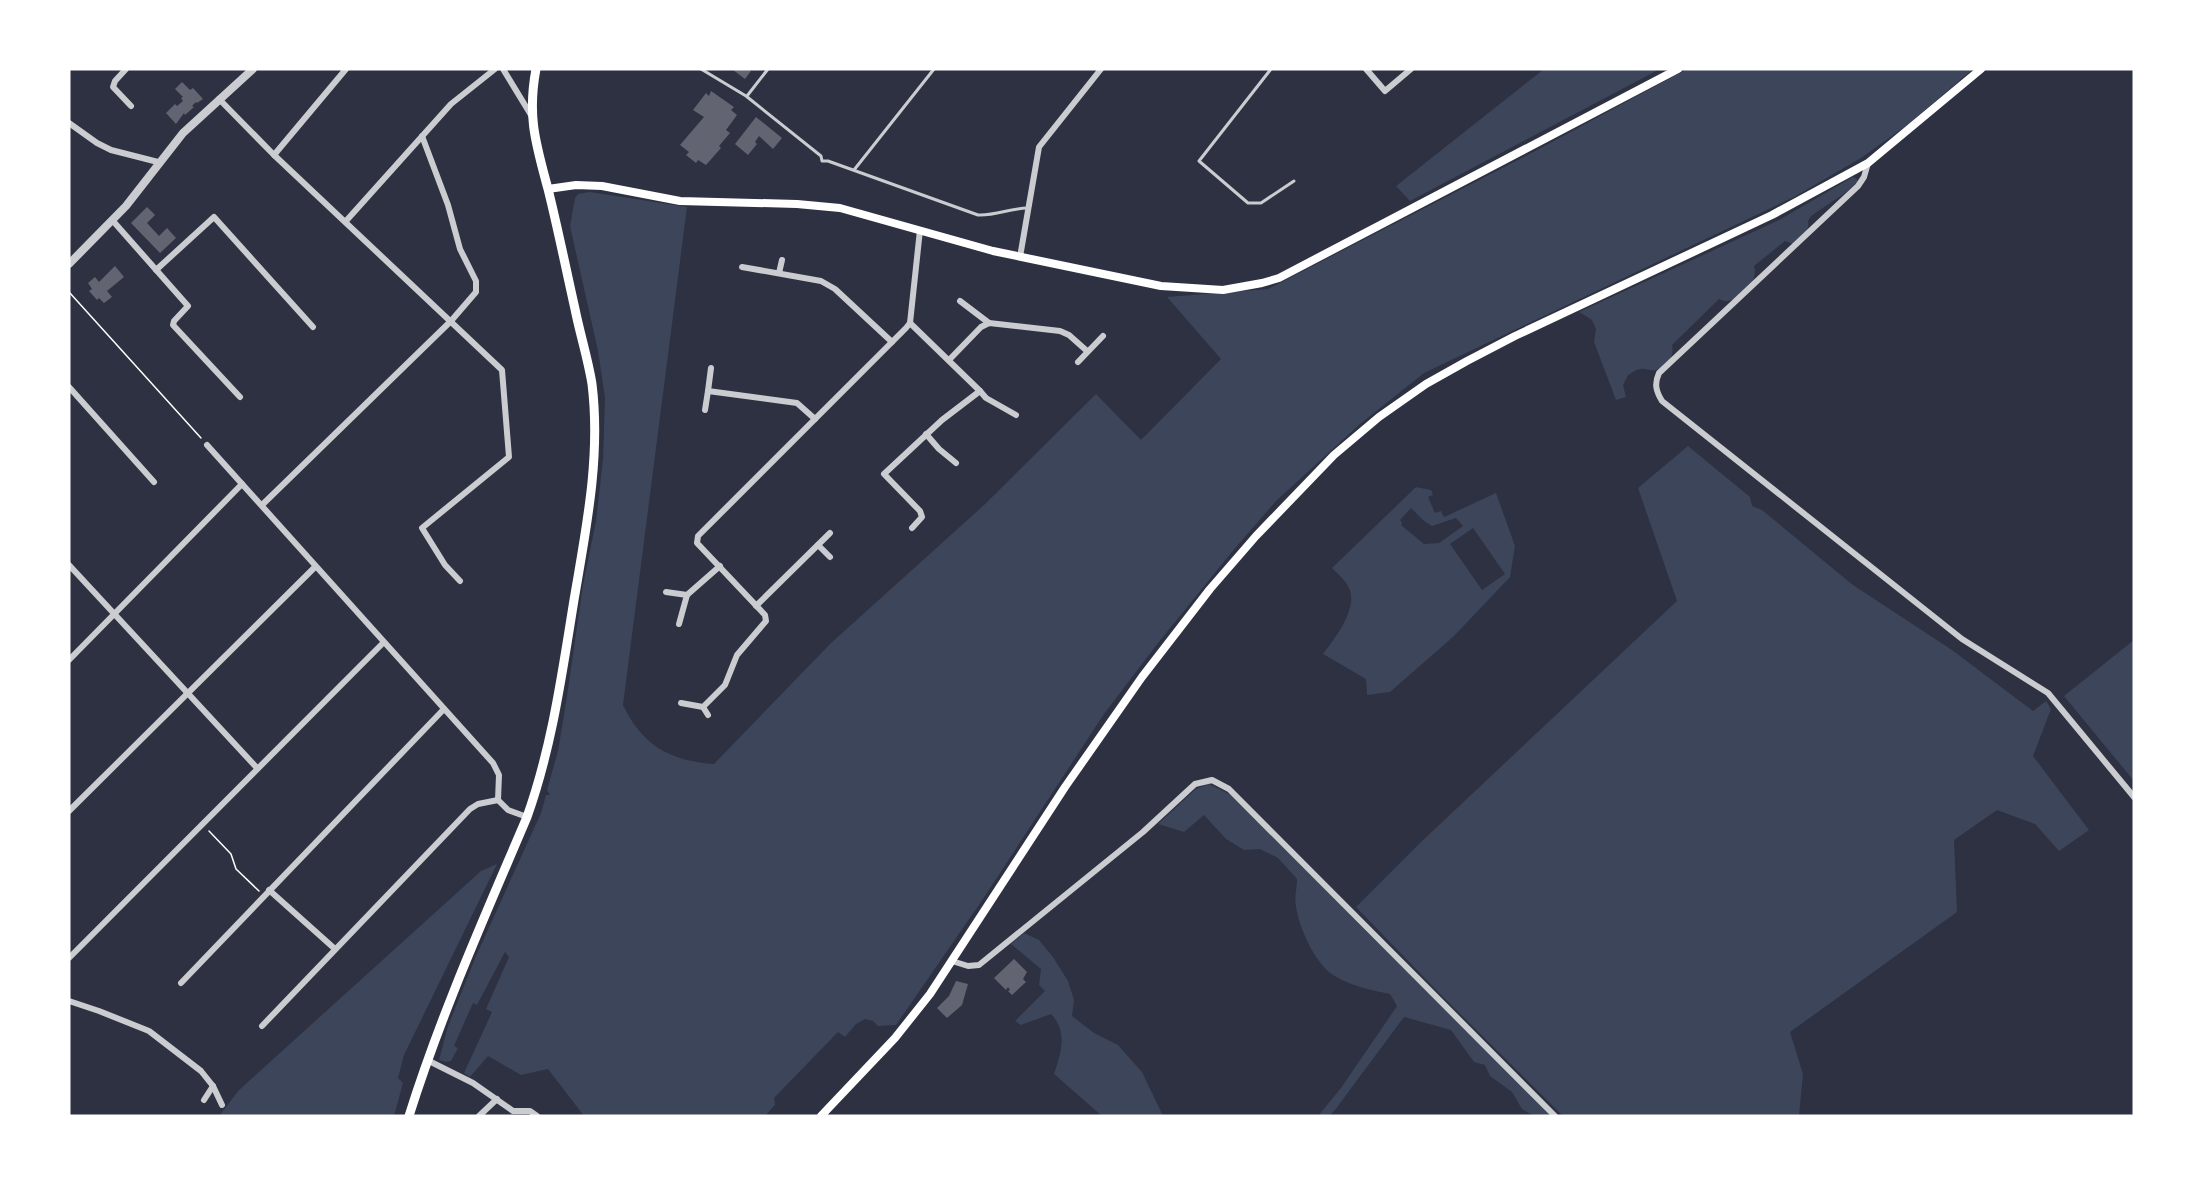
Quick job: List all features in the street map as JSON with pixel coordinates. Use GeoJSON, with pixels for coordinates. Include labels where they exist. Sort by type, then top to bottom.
{"type":"FeatureCollection","features":[{"type":"Feature","properties":{"kind":"main road"},"geometry":{"type":"LineString","coordinates":[[409,1116],[455,986],[527,817],[547,755],[588,518],[595,457],[591,382],[548,189],[535,143],[531,115],[536,69]]}},
{"type":"Feature","properties":{"kind":"main road"},"geometry":{"type":"LineString","coordinates":[[548,189],[576,185],[602,186],[680,201],[797,204],[840,208],[1020,257],[1161,286],[1223,290],[1262,284],[1280,278],[1678,69]]}},
{"type":"Feature","properties":{"kind":"main road"},"geometry":{"type":"LineString","coordinates":[[821,1116],[895,1038],[930,994],[1065,787],[1142,677],[1210,590],[1256,536],[1334,455],[1379,417],[1426,384],[1467,361],[1515,336],[1772,215],[1868,163],[1981,69]]}},
{"type":"Feature","properties":{"kind":"street"},"geometry":{"type":"LineString","coordinates":[[126,69],[115,81],[113,87],[131,106]]}},
{"type":"Feature","properties":{"kind":"street"},"geometry":{"type":"LineString","coordinates":[[69,264],[113,220],[183,133],[253,69]]}},
{"type":"Feature","properties":{"kind":"street"},"geometry":{"type":"LineString","coordinates":[[274,154],[346,69]]}},
{"type":"Feature","properties":{"kind":"street"},"geometry":{"type":"LineString","coordinates":[[346,221],[451,104],[495,69]]}},
{"type":"Feature","properties":{"kind":"street"},"geometry":{"type":"LineString","coordinates":[[503,69],[531,115]]}},
{"type":"Feature","properties":{"kind":"street"},"geometry":{"type":"LineString","coordinates":[[1020,257],[1040,147],[1101,69]]}},
{"type":"Feature","properties":{"kind":"street"},"geometry":{"type":"LineString","coordinates":[[1366,69],[1385,91],[1411,69]]}},
{"type":"Feature","properties":{"kind":"street"},"geometry":{"type":"LineString","coordinates":[[219,99],[502,370],[509,457],[422,528],[445,565],[460,581]]}},
{"type":"Feature","properties":{"kind":"street"},"geometry":{"type":"LineString","coordinates":[[69,123],[111,150],[158,162]]}},
{"type":"Feature","properties":{"kind":"street"},"geometry":{"type":"LineString","coordinates":[[262,506],[451,321],[473,297],[478,286],[460,249],[448,205],[422,136]]}},
{"type":"Feature","properties":{"kind":"street"},"geometry":{"type":"LineString","coordinates":[[1868,163],[1864,177],[1858,186],[1659,374],[1656,379],[1656,391],[1662,401],[1962,639],[2048,693],[2134,797]]}},
{"type":"Feature","properties":{"kind":"street"},"geometry":{"type":"LineString","coordinates":[[156,270],[214,217],[313,327]]}},
{"type":"Feature","properties":{"kind":"street"},"geometry":{"type":"LineString","coordinates":[[113,220],[188,306],[173,325],[240,397]]}},
{"type":"Feature","properties":{"kind":"street"},"geometry":{"type":"LineString","coordinates":[[703,707],[725,685],[737,655],[766,621],[765,615],[697,543],[698,536],[701,530],[910,323],[920,230]]}},
{"type":"Feature","properties":{"kind":"street"},"geometry":{"type":"LineString","coordinates":[[779,273],[782,260]]}},
{"type":"Feature","properties":{"kind":"street"},"geometry":{"type":"LineString","coordinates":[[742,267],[821,281],[835,289],[892,342]]}},
{"type":"Feature","properties":{"kind":"street"},"geometry":{"type":"LineString","coordinates":[[960,301],[988,323],[1060,331],[1070,335],[1088,351]]}},
{"type":"Feature","properties":{"kind":"street"},"geometry":{"type":"LineString","coordinates":[[910,323],[987,398],[1016,415]]}},
{"type":"Feature","properties":{"kind":"street"},"geometry":{"type":"LineString","coordinates":[[949,360],[981,327],[988,323]]}},
{"type":"Feature","properties":{"kind":"street"},"geometry":{"type":"LineString","coordinates":[[1078,362],[1103,336]]}},
{"type":"Feature","properties":{"kind":"street"},"geometry":{"type":"LineString","coordinates":[[705,410],[711,369]]}},
{"type":"Feature","properties":{"kind":"street"},"geometry":{"type":"LineString","coordinates":[[69,387],[154,482]]}},
{"type":"Feature","properties":{"kind":"street"},"geometry":{"type":"LineString","coordinates":[[708,391],[796,403],[815,419]]}},
{"type":"Feature","properties":{"kind":"street"},"geometry":{"type":"LineString","coordinates":[[912,528],[922,517],[920,511],[884,474],[926,434],[980,391]]}},
{"type":"Feature","properties":{"kind":"street"},"geometry":{"type":"LineString","coordinates":[[926,434],[956,463]]}},
{"type":"Feature","properties":{"kind":"street"},"geometry":{"type":"LineString","coordinates":[[207,445],[493,763],[499,775],[498,800],[508,810],[527,817]]}},
{"type":"Feature","properties":{"kind":"street"},"geometry":{"type":"LineString","coordinates":[[69,660],[242,484]]}},
{"type":"Feature","properties":{"kind":"street"},"geometry":{"type":"LineString","coordinates":[[756,606],[830,533]]}},
{"type":"Feature","properties":{"kind":"street"},"geometry":{"type":"LineString","coordinates":[[818,544],[830,557]]}},
{"type":"Feature","properties":{"kind":"street"},"geometry":{"type":"LineString","coordinates":[[69,565],[257,768]]}},
{"type":"Feature","properties":{"kind":"street"},"geometry":{"type":"LineString","coordinates":[[680,624],[687,595],[720,566]]}},
{"type":"Feature","properties":{"kind":"street"},"geometry":{"type":"LineString","coordinates":[[69,811],[315,567]]}},
{"type":"Feature","properties":{"kind":"street"},"geometry":{"type":"LineString","coordinates":[[666,592],[687,595]]}},
{"type":"Feature","properties":{"kind":"street"},"geometry":{"type":"LineString","coordinates":[[69,958],[383,643]]}},
{"type":"Feature","properties":{"kind":"street"},"geometry":{"type":"LineString","coordinates":[[681,703],[703,707],[708,715]]}},
{"type":"Feature","properties":{"kind":"street"},"geometry":{"type":"LineString","coordinates":[[181,983],[444,709]]}},
{"type":"Feature","properties":{"kind":"street"},"geometry":{"type":"LineString","coordinates":[[952,961],[968,966],[979,965],[1143,832],[1195,784],[1212,780],[1229,789],[1555,1116]]}},
{"type":"Feature","properties":{"kind":"street"},"geometry":{"type":"LineString","coordinates":[[262,1026],[470,809],[478,804],[498,800]]}},
{"type":"Feature","properties":{"kind":"street"},"geometry":{"type":"LineString","coordinates":[[269,890],[335,949]]}},
{"type":"Feature","properties":{"kind":"street"},"geometry":{"type":"LineString","coordinates":[[69,1001],[149,1032],[201,1071],[213,1086],[222,1106]]}},
{"type":"Feature","properties":{"kind":"street"},"geometry":{"type":"LineString","coordinates":[[427,1060],[473,1083],[513,1111],[530,1111],[537,1116]]}},
{"type":"Feature","properties":{"kind":"street"},"geometry":{"type":"LineString","coordinates":[[204,1100],[213,1086]]}},
{"type":"Feature","properties":{"kind":"street"},"geometry":{"type":"LineString","coordinates":[[479,1116],[497,1099]]}},
{"type":"Feature","properties":{"kind":"lane"},"geometry":{"type":"LineString","coordinates":[[701,69],[747,96],[821,156],[822,161],[854,170],[978,215],[1015,208],[1029,208]]}},
{"type":"Feature","properties":{"kind":"lane"},"geometry":{"type":"LineString","coordinates":[[747,96],[768,69]]}},
{"type":"Feature","properties":{"kind":"lane"},"geometry":{"type":"LineString","coordinates":[[854,170],[934,69]]}},
{"type":"Feature","properties":{"kind":"lane"},"geometry":{"type":"LineString","coordinates":[[1271,69],[1199,161],[1248,203],[1261,203],[1294,181]]}},
{"type":"Feature","properties":{"kind":"path"},"geometry":{"type":"LineString","coordinates":[[69,292],[207,445]]}},
{"type":"Feature","properties":{"kind":"path"},"geometry":{"type":"LineString","coordinates":[[201,824],[231,854],[236,869],[264,896]]}},
{"type":"Feature","properties":{"kind":"shaded area"},"geometry":{"type":"Polygon","coordinates":[[[1544,69],[1660,69],[1410,201],[1396,186],[1544,69]]]}},
{"type":"Feature","properties":{"kind":"shaded area"},"geometry":{"type":"Polygon","coordinates":[[[1687,69],[1973,69],[1910,123],[1861,158],[1794,197],[1424,373],[1360,424],[1276,501],[1158,643],[1104,714],[983,899],[896,1025],[878,1026],[873,1021],[865,1019],[856,1024],[845,1037],[838,1032],[774,1098],[775,1105],[765,1116],[584,1116],[548,1069],[521,1075],[488,1056],[470,1077],[464,1073],[492,1012],[486,1009],[509,957],[505,952],[477,1005],[473,1003],[454,1046],[458,1048],[451,1061],[439,1060],[448,1026],[476,956],[541,813],[546,795],[550,795],[547,790],[558,751],[583,585],[596,521],[603,459],[605,398],[598,351],[570,226],[575,198],[578,194],[590,192],[687,207],[623,705],[639,731],[659,748],[684,759],[714,764],[830,644],[984,505],[1096,394],[1141,440],[1221,359],[1167,297],[1268,289],[1537,150],[1687,69]]]}},
{"type":"Feature","properties":{"kind":"shaded area"},"geometry":{"type":"Polygon","coordinates":[[[1853,177],[1857,179],[1857,182],[1811,216],[1808,228],[1802,237],[1793,244],[1785,241],[1754,266],[1752,283],[1744,293],[1728,301],[1719,299],[1672,345],[1671,357],[1666,364],[1659,369],[1637,370],[1628,375],[1623,385],[1626,397],[1616,400],[1594,342],[1596,329],[1592,320],[1579,312],[1779,220],[1853,177]]]}},
{"type":"Feature","properties":{"kind":"shaded area"},"geometry":{"type":"Polygon","coordinates":[[[1688,446],[1750,497],[1752,506],[1762,510],[1853,585],[1952,650],[2033,711],[2046,701],[2051,709],[2033,756],[2089,830],[2059,851],[2035,824],[1997,810],[1954,840],[1957,912],[1790,1032],[1803,1074],[1799,1116],[1563,1116],[1356,907],[1421,842],[1677,601],[1638,488],[1688,446]]]}},
{"type":"Feature","properties":{"kind":"shaded area"},"geometry":{"type":"Polygon","coordinates":[[[1416,487],[1431,490],[1433,495],[1428,497],[1435,513],[1441,511],[1444,517],[1496,493],[1515,546],[1510,577],[1454,636],[1390,692],[1367,695],[1366,679],[1323,654],[1349,613],[1351,603],[1348,586],[1332,568],[1416,487]],[[1411,508],[1400,520],[1401,525],[1424,544],[1439,543],[1463,526],[1456,518],[1432,526],[1411,508]],[[1473,528],[1450,544],[1482,590],[1505,574],[1473,528]]]}},
{"type":"Feature","properties":{"kind":"shaded area"},"geometry":{"type":"Polygon","coordinates":[[[2134,640],[2134,781],[2064,696],[2134,640]]]}},
{"type":"Feature","properties":{"kind":"shaded area"},"geometry":{"type":"Polygon","coordinates":[[[1209,784],[1231,795],[1258,820],[1552,1116],[1534,1116],[1522,1109],[1512,1092],[1490,1076],[1485,1065],[1474,1062],[1451,1030],[1404,1017],[1335,1110],[1329,1116],[1318,1116],[1341,1088],[1397,1006],[1390,994],[1346,982],[1333,975],[1320,962],[1304,935],[1298,915],[1295,900],[1297,879],[1278,858],[1260,849],[1244,850],[1226,839],[1204,815],[1184,832],[1158,824],[1196,789],[1209,784]]]}},
{"type":"Feature","properties":{"kind":"shaded area"},"geometry":{"type":"Polygon","coordinates":[[[497,864],[404,1055],[398,1078],[403,1083],[394,1116],[219,1116],[239,1090],[481,871],[497,864]]]}},
{"type":"Feature","properties":{"kind":"shaded area"},"geometry":{"type":"Polygon","coordinates":[[[1024,933],[1039,940],[1068,981],[1074,1000],[1072,1016],[1094,1033],[1118,1045],[1142,1072],[1163,1116],[1102,1116],[1054,1074],[1062,1043],[1060,1028],[1051,1014],[1021,1025],[1015,1021],[1045,991],[1039,985],[1041,969],[1011,944],[1024,933]]]}},
{"type":"Feature","properties":{"kind":"building"},"geometry":{"type":"Polygon","coordinates":[[[732,69],[748,69],[751,71],[745,79],[732,69]]]}},
{"type":"Feature","properties":{"kind":"building"},"geometry":{"type":"Polygon","coordinates":[[[182,82],[190,90],[193,88],[203,99],[196,102],[185,115],[184,113],[176,124],[166,113],[175,104],[177,106],[183,101],[181,98],[183,97],[175,89],[182,82]]]}},
{"type":"Feature","properties":{"kind":"building"},"geometry":{"type":"Polygon","coordinates":[[[711,91],[734,107],[731,110],[737,115],[726,130],[730,133],[719,146],[721,148],[706,165],[698,160],[696,163],[686,155],[689,152],[680,145],[704,117],[693,110],[706,93],[709,96],[711,91]]]}},
{"type":"Feature","properties":{"kind":"building"},"geometry":{"type":"Polygon","coordinates":[[[756,117],[782,138],[773,149],[759,136],[755,142],[757,144],[748,155],[735,144],[756,117]]]}},
{"type":"Feature","properties":{"kind":"building"},"geometry":{"type":"Polygon","coordinates":[[[147,207],[155,215],[147,223],[159,236],[167,228],[176,238],[160,253],[131,223],[147,207]]]}},
{"type":"Feature","properties":{"kind":"building"},"geometry":{"type":"Polygon","coordinates":[[[115,266],[124,277],[107,291],[112,297],[104,303],[99,298],[97,300],[89,291],[92,289],[88,283],[95,277],[99,282],[115,266]]]}},
{"type":"Feature","properties":{"kind":"building"},"geometry":{"type":"Polygon","coordinates":[[[1014,959],[1027,972],[1023,979],[1026,982],[1012,995],[1008,987],[1006,990],[994,978],[1014,959]]]}},
{"type":"Feature","properties":{"kind":"building"},"geometry":{"type":"Polygon","coordinates":[[[956,981],[968,984],[962,1005],[947,1018],[937,1008],[949,996],[956,981]]]}}]}
